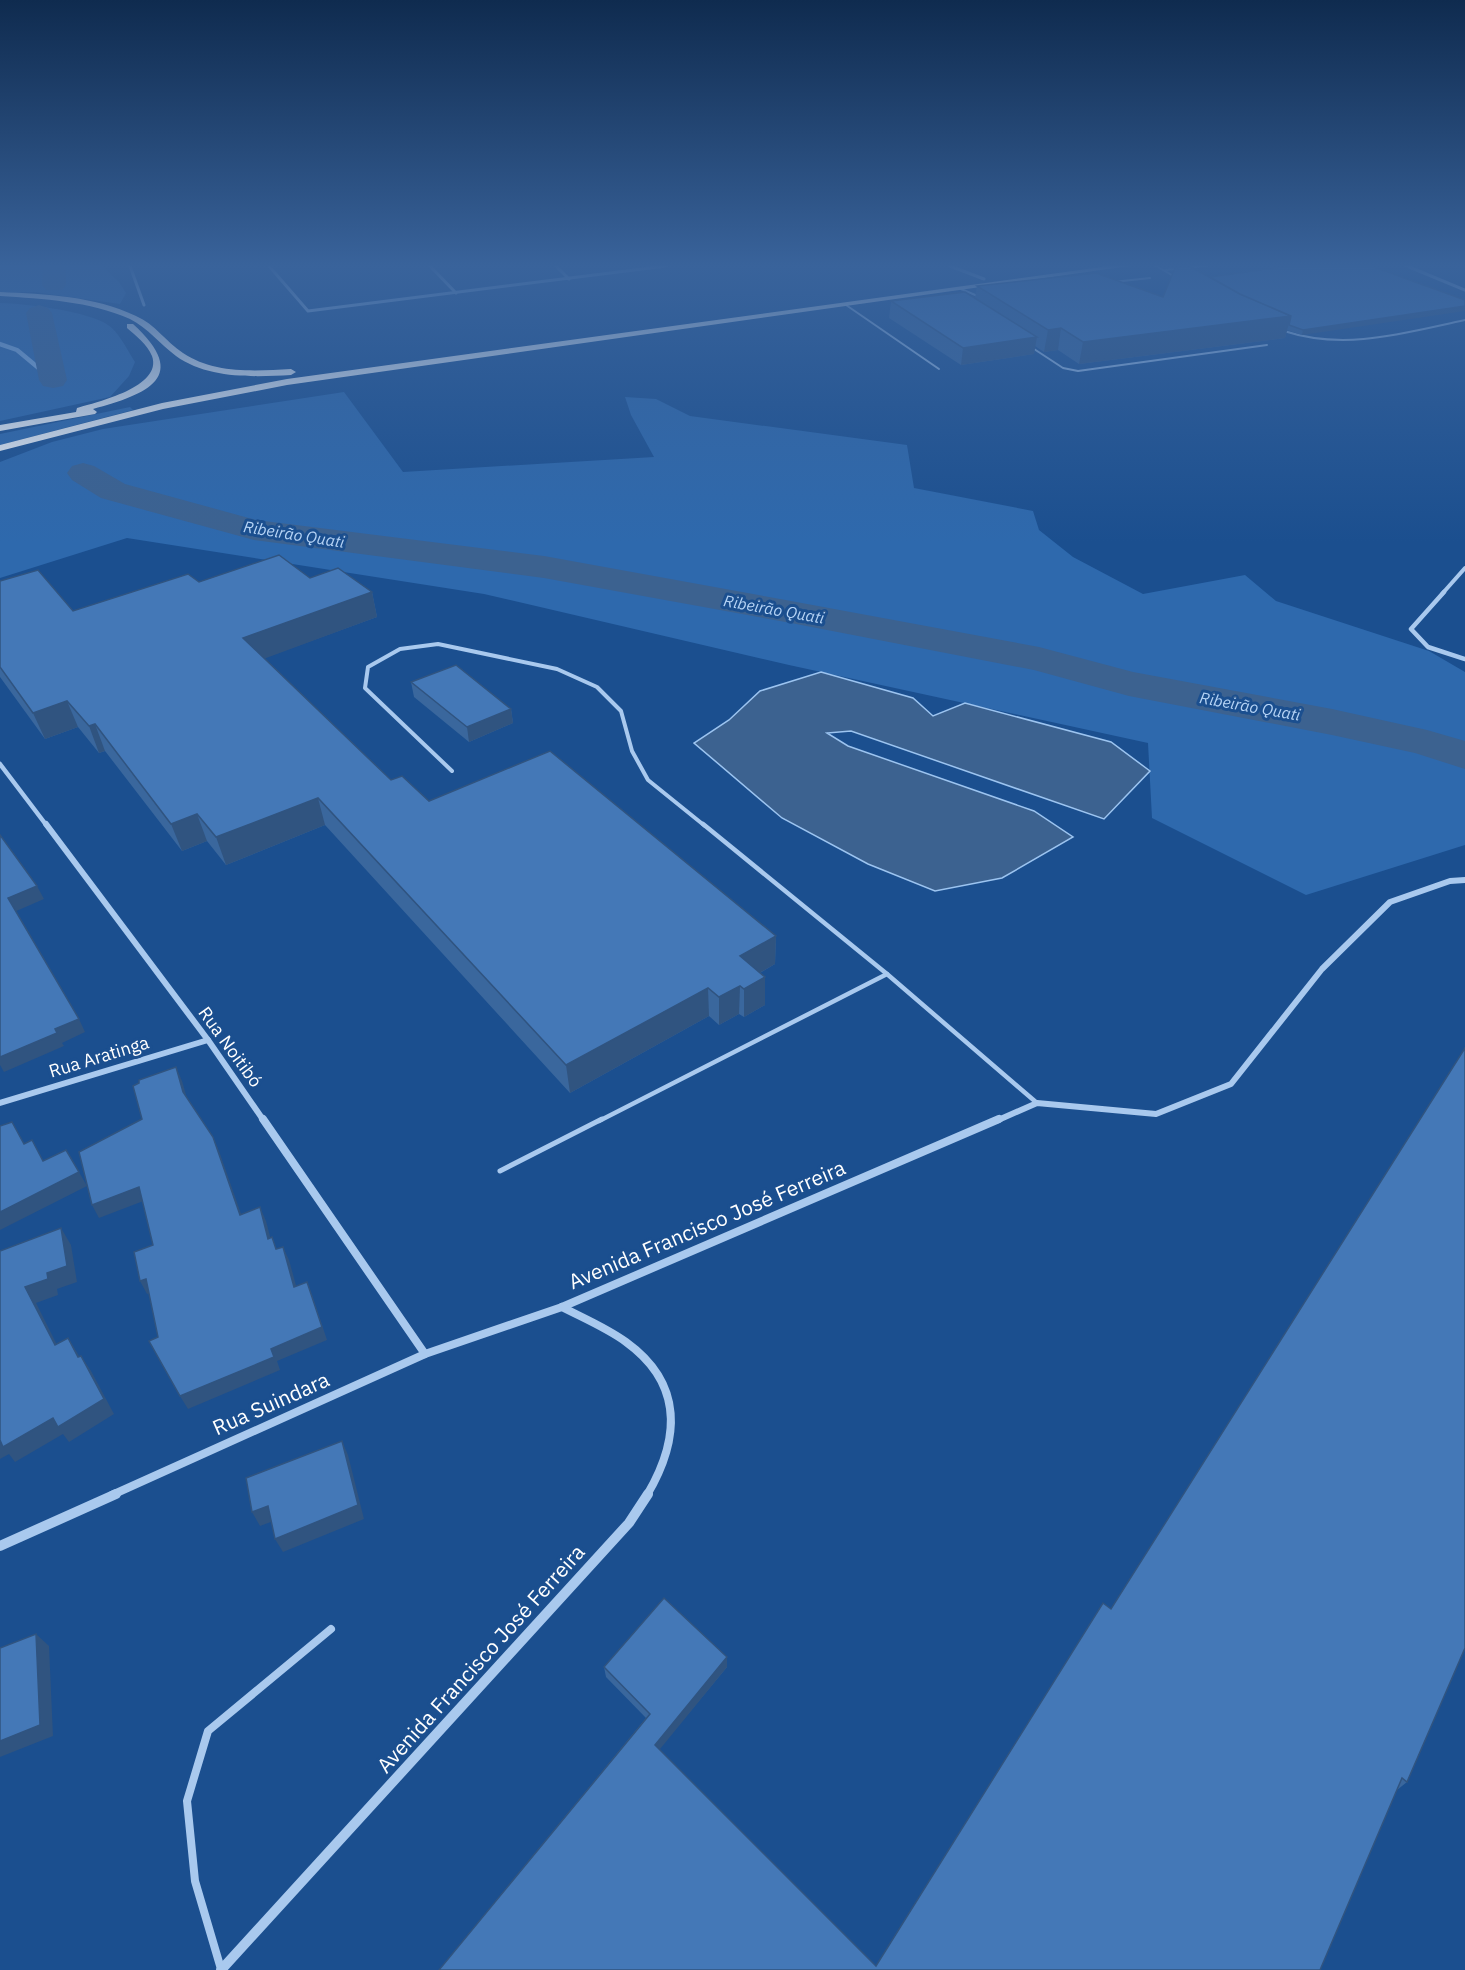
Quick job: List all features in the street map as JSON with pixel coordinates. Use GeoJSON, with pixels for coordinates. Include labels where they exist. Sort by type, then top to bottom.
{"type":"FeatureCollection","features":[{"type":"Feature","properties":{"kind":"highway"},"geometry":{"type":"LineString","coordinates":[[21,424],[90,407],[136,392],[155,377],[159,366],[157,358]]}},
{"type":"Feature","properties":{"kind":"highway"},"geometry":{"type":"LineString","coordinates":[[186,358],[214,368],[268,373],[326,369]]}},
{"type":"Feature","properties":{"kind":"highway"},"geometry":{"type":"LineString","coordinates":[[0,428],[326,369],[407,358]]}},
{"type":"Feature","properties":{"kind":"highway"},"geometry":{"type":"LineString","coordinates":[[0,448],[92,422],[256,387],[463,358]]}},
{"type":"Feature","properties":{"kind":"street"},"geometry":{"type":"LineString","coordinates":[[1465,568],[1411,628],[1428,647],[1465,659]]}},
{"type":"Feature","properties":{"kind":"street","name":"Rua Noitibó"},"geometry":{"type":"LineString","coordinates":[[0,764],[208,1040],[425,1354]]}},
{"type":"Feature","properties":{"kind":"street","name":"Avenida Francisco José Ferreira"},"geometry":{"type":"LineString","coordinates":[[562,1307],[1037,1103],[1156,1114],[1232,1084],[1322,969],[1390,902],[1450,881],[1465,880]]}},
{"type":"Feature","properties":{"kind":"street","name":"Rua Aratinga"},"geometry":{"type":"LineString","coordinates":[[0,1102],[208,1040]]}},
{"type":"Feature","properties":{"kind":"street","name":"Avenida Francisco José Ferreira"},"geometry":{"type":"LineString","coordinates":[[221,1970],[628,1523],[658,1476],[669,1453],[674,1429],[673,1404],[659,1377],[634,1347],[562,1307]]}},
{"type":"Feature","properties":{"kind":"street","name":"Rua Suindara"},"geometry":{"type":"LineString","coordinates":[[0,1546],[425,1354],[562,1307]]}},
{"type":"Feature","properties":{"kind":"lane"},"geometry":{"type":"LineString","coordinates":[[923,358],[939,369]]}},
{"type":"Feature","properties":{"kind":"lane"},"geometry":{"type":"LineString","coordinates":[[1048,358],[1063,368],[1078,371],[1173,358]]}},
{"type":"Feature","properties":{"kind":"lane"},"geometry":{"type":"LineString","coordinates":[[452,771],[365,688],[368,667],[400,649],[438,644],[557,669],[597,687],[621,711],[632,751],[648,780],[887,974],[1037,1103]]}},
{"type":"Feature","properties":{"kind":"lane"},"geometry":{"type":"LineString","coordinates":[[500,1171],[887,974]]}},
{"type":"Feature","properties":{"kind":"lane"},"geometry":{"type":"LineString","coordinates":[[221,1970],[195,1881],[187,1801],[208,1731],[331,1629]]}},
{"type":"Feature","properties":{"kind":"shaded area"},"geometry":{"type":"Polygon","coordinates":[[[0,358],[133,358],[135,362],[129,376],[110,397],[0,421],[0,358]]]}},
{"type":"Feature","properties":{"kind":"shaded area"},"geometry":{"type":"Polygon","coordinates":[[[344,392],[403,472],[654,457],[631,415],[625,397],[656,399],[690,416],[907,445],[914,488],[1033,511],[1039,530],[1073,557],[1143,594],[1245,575],[1276,601],[1429,651],[1465,672],[1465,845],[1306,895],[1152,818],[1148,743],[789,665],[484,594],[127,538],[0,578],[0,462],[52,442],[103,429],[344,392]]]}},
{"type":"Feature","properties":{"kind":"shaded area"},"geometry":{"type":"Polygon","coordinates":[[[130,407],[133,410],[0,445],[0,434],[130,407]]]}},
{"type":"Feature","properties":{"kind":"shaded area"},"geometry":{"type":"Polygon","coordinates":[[[821,672],[913,698],[933,716],[965,703],[1111,742],[1150,771],[1104,819],[851,731],[827,733],[848,746],[1034,811],[1073,837],[1002,878],[935,891],[868,864],[782,818],[694,743],[729,720],[760,691],[821,672]]]}},
{"type":"Feature","properties":{"kind":"building"},"geometry":{"type":"Polygon","coordinates":[[[279,555],[310,578],[338,568],[372,592],[243,638],[391,780],[402,776],[429,801],[550,751],[776,936],[740,956],[765,977],[744,989],[740,986],[719,997],[708,988],[566,1065],[318,798],[216,837],[197,814],[171,824],[95,724],[89,726],[67,701],[33,713],[0,667],[0,581],[38,570],[73,611],[188,574],[199,582],[279,555]]]}},
{"type":"Feature","properties":{"kind":"building"},"geometry":{"type":"Polygon","coordinates":[[[456,665],[511,709],[467,727],[411,682],[456,665]]]}},
{"type":"Feature","properties":{"kind":"building"},"geometry":{"type":"Polygon","coordinates":[[[0,835],[37,886],[8,898],[79,1019],[55,1029],[57,1033],[0,1057],[0,835]]]}},
{"type":"Feature","properties":{"kind":"building"},"geometry":{"type":"Polygon","coordinates":[[[1465,1048],[1465,1648],[1407,1782],[1402,1778],[1320,1970],[439,1970],[650,1714],[604,1667],[664,1598],[727,1657],[655,1745],[876,1966],[1103,1603],[1111,1609],[1465,1048]]]}},
{"type":"Feature","properties":{"kind":"building"},"geometry":{"type":"Polygon","coordinates":[[[176,1067],[183,1092],[213,1137],[240,1215],[260,1207],[268,1239],[272,1237],[276,1249],[283,1247],[294,1287],[307,1282],[322,1327],[271,1349],[274,1357],[180,1396],[149,1341],[158,1337],[146,1279],[140,1281],[134,1252],[153,1245],[139,1187],[92,1205],[79,1152],[142,1119],[133,1086],[139,1083],[139,1080],[176,1067]]]}},
{"type":"Feature","properties":{"kind":"building"},"geometry":{"type":"Polygon","coordinates":[[[12,1122],[24,1144],[32,1140],[43,1161],[66,1150],[79,1172],[0,1212],[0,1126],[12,1122]]]}},
{"type":"Feature","properties":{"kind":"building"},"geometry":{"type":"Polygon","coordinates":[[[61,1228],[67,1266],[47,1273],[48,1279],[25,1287],[55,1345],[68,1338],[78,1357],[81,1356],[104,1399],[58,1427],[53,1418],[3,1447],[0,1440],[0,1251],[61,1228]]]}},
{"type":"Feature","properties":{"kind":"building"},"geometry":{"type":"Polygon","coordinates":[[[342,1441],[358,1505],[275,1539],[268,1506],[252,1512],[246,1478],[342,1441]]]}},
{"type":"Feature","properties":{"kind":"building"},"geometry":{"type":"Polygon","coordinates":[[[36,1634],[40,1725],[0,1741],[0,1648],[36,1634]]]}},
{"type":"Feature","properties":{"kind":"waterway"},"geometry":{"type":"LineString","coordinates":[[27,358],[53,380]]}},
{"type":"Feature","properties":{"kind":"waterway","name":"Ribeirão Quati"},"geometry":{"type":"LineString","coordinates":[[48,358],[53,380]]}},
{"type":"Feature","properties":{"kind":"waterway","name":"Ribeirão Quati"},"geometry":{"type":"LineString","coordinates":[[83,473],[113,491],[254,530],[544,567],[791,612],[1039,659],[1129,684],[1332,722],[1427,743],[1465,756]]}}]}
